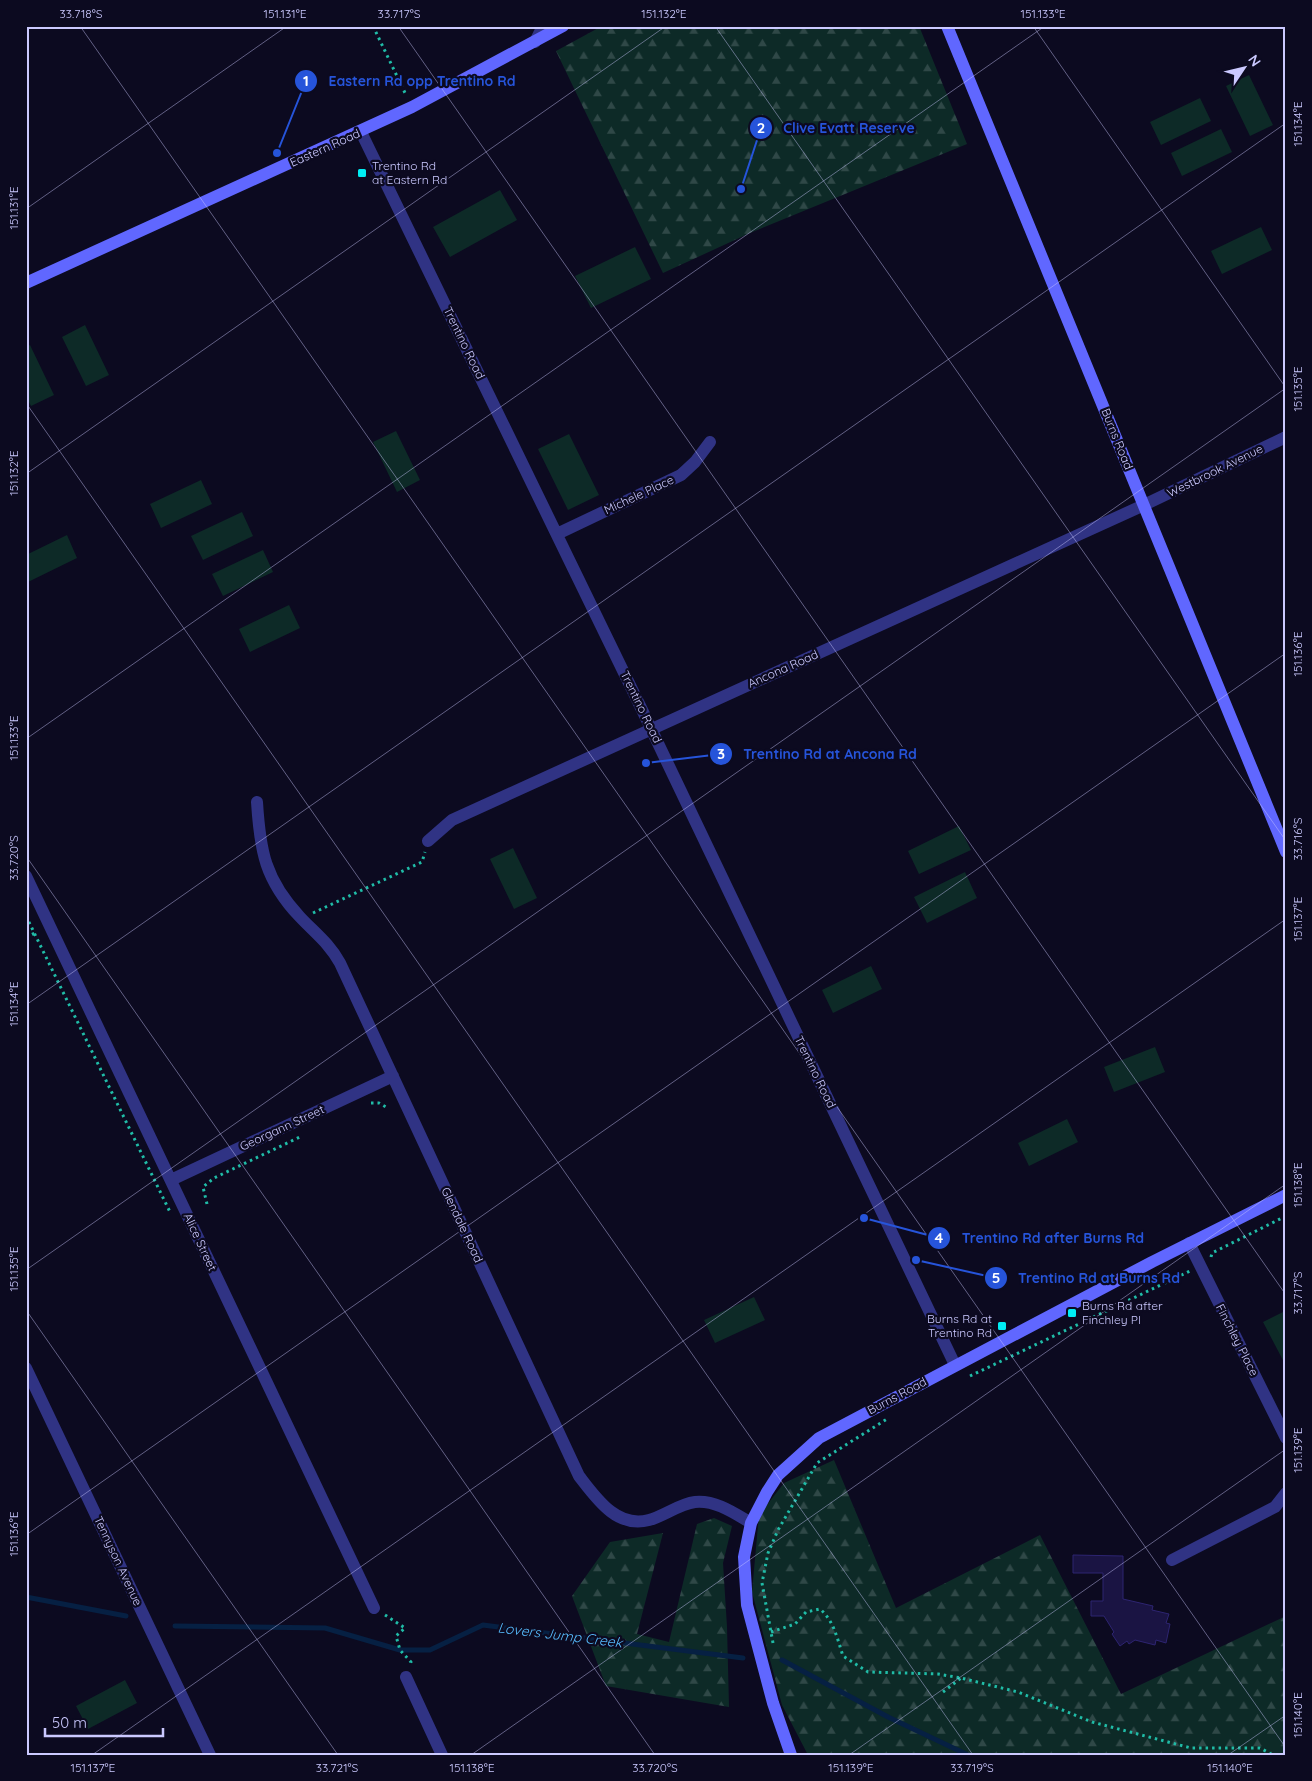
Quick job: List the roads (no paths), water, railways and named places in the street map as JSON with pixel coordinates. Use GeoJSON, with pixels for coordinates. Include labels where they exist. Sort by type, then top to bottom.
{"type":"FeatureCollection","features":[{"type":"Feature","properties":{"kind":"main road","name":"Eastern Road"},"geometry":{"type":"LineString","coordinates":[[26,282],[361,132],[412,107],[563,26]]}},
{"type":"Feature","properties":{"kind":"main road","name":"Burns Road"},"geometry":{"type":"LineString","coordinates":[[948,26],[1144,505],[1282,833],[1286,852]]}},
{"type":"Feature","properties":{"kind":"main road","name":"Burns Road"},"geometry":{"type":"LineString","coordinates":[[791,1755],[773,1703],[747,1604],[744,1557],[751,1523],[759,1505],[778,1476],[820,1438],[955,1365],[1189,1243],[1286,1195]]}},
{"type":"Feature","properties":{"kind":"street"},"geometry":{"type":"LineString","coordinates":[[535,42],[543,26]]}},
{"type":"Feature","properties":{"kind":"street","name":"Trentino Road"},"geometry":{"type":"LineString","coordinates":[[361,132],[652,729],[955,1365]]}},
{"type":"Feature","properties":{"kind":"street","name":"Westbrook Avenue"},"geometry":{"type":"LineString","coordinates":[[1144,505],[1286,437]]}},
{"type":"Feature","properties":{"kind":"street","name":"Michele Place"},"geometry":{"type":"LineString","coordinates":[[557,534],[681,475],[695,462],[710,442]]}},
{"type":"Feature","properties":{"kind":"street","name":"Ancona Road"},"geometry":{"type":"LineString","coordinates":[[428,842],[452,820],[1144,505]]}},
{"type":"Feature","properties":{"kind":"street","name":"Glendale Road"},"geometry":{"type":"LineString","coordinates":[[258,802],[261,845],[265,862],[280,894],[335,954],[579,1476],[593,1494],[619,1518],[628,1521],[648,1520],[694,1502],[720,1506],[751,1523]]}},
{"type":"Feature","properties":{"kind":"street","name":"Alice Street"},"geometry":{"type":"LineString","coordinates":[[26,876],[374,1608]]}},
{"type":"Feature","properties":{"kind":"street","name":"Georgann Street"},"geometry":{"type":"LineString","coordinates":[[171,1180],[393,1076]]}},
{"type":"Feature","properties":{"kind":"street","name":"Finchley Place"},"geometry":{"type":"LineString","coordinates":[[1189,1243],[1286,1438]]}},
{"type":"Feature","properties":{"kind":"street","name":"Tennyson Avenue"},"geometry":{"type":"LineString","coordinates":[[26,1368],[210,1755]]}},
{"type":"Feature","properties":{"kind":"street"},"geometry":{"type":"LineString","coordinates":[[1172,1560],[1275,1507],[1286,1492]]}},
{"type":"Feature","properties":{"kind":"street"},"geometry":{"type":"LineString","coordinates":[[406,1677],[442,1755]]}},
{"type":"Feature","properties":{"kind":"waterway","name":"Lovers Jump Creek"},"geometry":{"type":"LineString","coordinates":[[26,1597],[126,1616]]}},
{"type":"Feature","properties":{"kind":"waterway","name":"Lovers Jump Creek"},"geometry":{"type":"LineString","coordinates":[[175,1626],[325,1628],[400,1650],[430,1650],[483,1625],[743,1658]]}},
{"type":"Feature","properties":{"kind":"waterway","name":"Lovers Jump Creek"},"geometry":{"type":"LineString","coordinates":[[782,1660],[888,1717],[968,1755]]}},
{"type":"Feature","properties":{"kind":"place","name":"Eastern Rd opp Trentino Rd"},"geometry":{"type":"Point","coordinates":[277,153]}},
{"type":"Feature","properties":{"kind":"place","name":"Trentino Rd at Eastern Rd"},"geometry":{"type":"Point","coordinates":[362,173]}},
{"type":"Feature","properties":{"kind":"place","name":"Clive Evatt Reserve"},"geometry":{"type":"Point","coordinates":[741,189]}},
{"type":"Feature","properties":{"kind":"place","name":"Trentino Rd at Ancona Rd"},"geometry":{"type":"Point","coordinates":[646,763]}},
{"type":"Feature","properties":{"kind":"place","name":"Trentino Rd after Burns Rd"},"geometry":{"type":"Point","coordinates":[864,1218]}},
{"type":"Feature","properties":{"kind":"place","name":"Trentino Rd at Burns Rd"},"geometry":{"type":"Point","coordinates":[916,1260]}},
{"type":"Feature","properties":{"kind":"place","name":"Burns Rd after Finchley Pl"},"geometry":{"type":"Point","coordinates":[1072,1313]}},
{"type":"Feature","properties":{"kind":"place","name":"Burns Rd at Trentino Rd"},"geometry":{"type":"Point","coordinates":[1002,1326]}}]}
